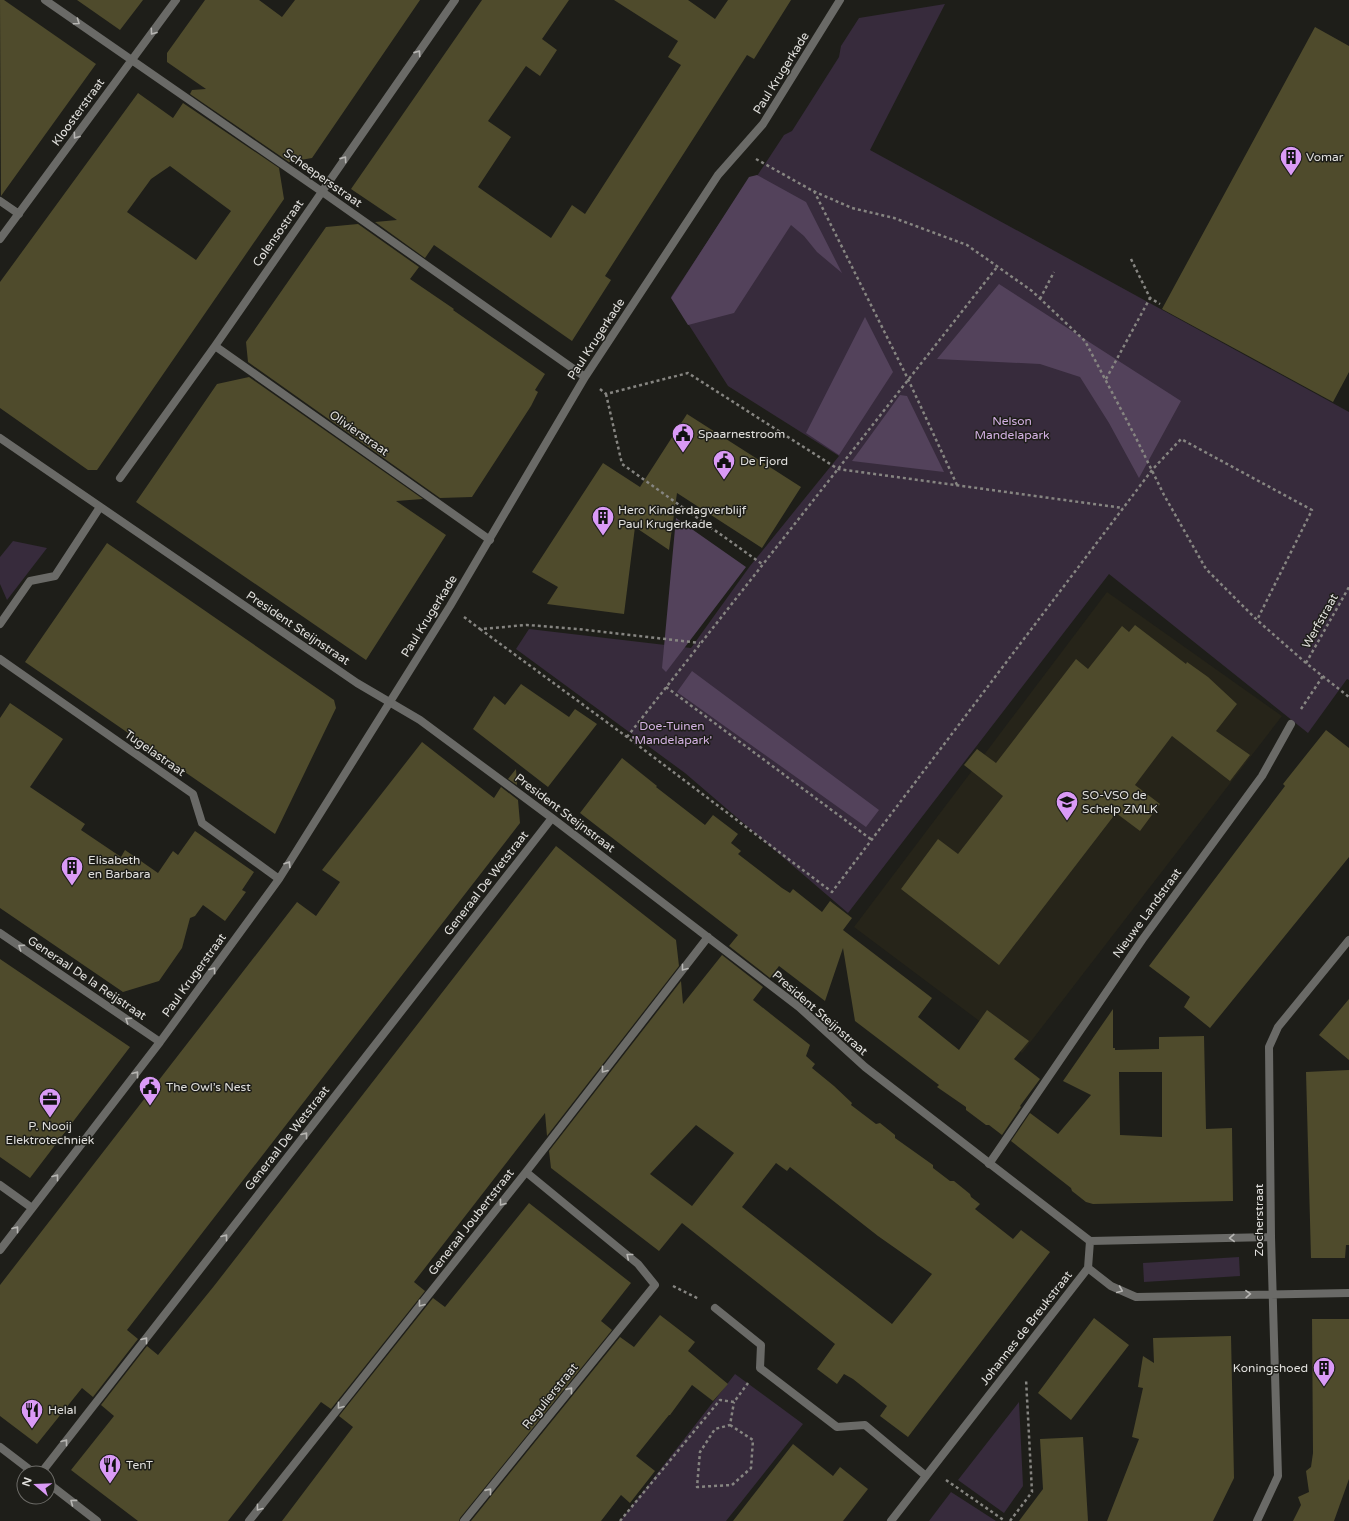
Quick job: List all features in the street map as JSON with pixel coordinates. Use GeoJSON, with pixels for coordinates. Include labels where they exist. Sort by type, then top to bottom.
{"type":"FeatureCollection","features":[{"type":"Feature","properties":{"kind":"street","name":"Scheepersstraat"},"geometry":{"type":"LineString","coordinates":[[45,0],[321,191],[585,377]]}},
{"type":"Feature","properties":{"kind":"street","name":"Kloosterstraat"},"geometry":{"type":"LineString","coordinates":[[0,239],[176,0]]}},
{"type":"Feature","properties":{"kind":"street","name":"Colensostraat"},"geometry":{"type":"LineString","coordinates":[[120,478],[215,346],[321,191],[455,0]]}},
{"type":"Feature","properties":{"kind":"street","name":"Paul Krugerkade"},"geometry":{"type":"LineString","coordinates":[[389,702],[490,540],[585,377],[718,175],[763,124],[840,0]]}},
{"type":"Feature","properties":{"kind":"street"},"geometry":{"type":"LineString","coordinates":[[0,201],[19,214]]}},
{"type":"Feature","properties":{"kind":"street","name":"Olivierstraat"},"geometry":{"type":"LineString","coordinates":[[215,346],[490,540]]}},
{"type":"Feature","properties":{"kind":"street","name":"President Steijnstraat"},"geometry":{"type":"LineString","coordinates":[[0,438],[357,683],[420,720],[552,818],[799,1007],[865,1068],[1090,1242]]}},
{"type":"Feature","properties":{"kind":"street"},"geometry":{"type":"LineString","coordinates":[[0,624],[30,581],[55,576],[100,507]]}},
{"type":"Feature","properties":{"kind":"street","name":"Tugelastraat"},"geometry":{"type":"LineString","coordinates":[[0,659],[193,794],[202,823],[279,879]]}},
{"type":"Feature","properties":{"kind":"street","name":"Paul Krugerstraat"},"geometry":{"type":"LineString","coordinates":[[0,1250],[160,1042],[279,879],[389,702]]}},
{"type":"Feature","properties":{"kind":"street","name":"Nieuwe Landstraat"},"geometry":{"type":"LineString","coordinates":[[989,1164],[1142,940],[1262,776],[1291,724]]}},
{"type":"Feature","properties":{"kind":"street","name":"Generaal De Wetstraat"},"geometry":{"type":"LineString","coordinates":[[47,1465],[552,818]]}},
{"type":"Feature","properties":{"kind":"street","name":"Generaal De la Reijstraat"},"geometry":{"type":"LineString","coordinates":[[0,932],[160,1042]]}},
{"type":"Feature","properties":{"kind":"street","name":"Generaal Joubertstraat"},"geometry":{"type":"LineString","coordinates":[[249,1521],[526,1172],[708,937]]}},
{"type":"Feature","properties":{"kind":"street","name":"Zocherstraat"},"geometry":{"type":"LineString","coordinates":[[1257,1521],[1278,1476],[1272,1294],[1270,1047],[1278,1027],[1349,940]]}},
{"type":"Feature","properties":{"kind":"street"},"geometry":{"type":"LineString","coordinates":[[526,1172],[638,1264],[655,1285]]}},
{"type":"Feature","properties":{"kind":"street"},"geometry":{"type":"LineString","coordinates":[[0,1185],[32,1208]]}},
{"type":"Feature","properties":{"kind":"street"},"geometry":{"type":"LineString","coordinates":[[1088,1268],[1090,1242],[1271,1237]]}},
{"type":"Feature","properties":{"kind":"street","name":"Johannes de Breukstraat"},"geometry":{"type":"LineString","coordinates":[[891,1521],[1088,1268],[1111,1286],[1136,1297],[1349,1293]]}},
{"type":"Feature","properties":{"kind":"street","name":"Regulierstraat"},"geometry":{"type":"LineString","coordinates":[[464,1521],[655,1285]]}},
{"type":"Feature","properties":{"kind":"street"},"geometry":{"type":"LineString","coordinates":[[715,1308],[761,1345],[760,1368],[838,1427],[865,1425],[926,1476]]}},
{"type":"Feature","properties":{"kind":"street"},"geometry":{"type":"LineString","coordinates":[[0,1447],[24,1465]]}},
{"type":"Feature","properties":{"kind":"street"},"geometry":{"type":"LineString","coordinates":[[56,1489],[97,1521]]}},
{"type":"Feature","properties":{"kind":"path"},"geometry":{"type":"LineString","coordinates":[[757,159],[813,191],[852,208],[894,218],[967,245],[1032,291],[1085,342],[1164,495],[1206,569],[1257,620],[1306,663],[1349,697]]}},
{"type":"Feature","properties":{"kind":"path"},"geometry":{"type":"LineString","coordinates":[[813,191],[908,379],[957,485]]}},
{"type":"Feature","properties":{"kind":"path"},"geometry":{"type":"LineString","coordinates":[[1131,259],[1150,298],[1160,304]]}},
{"type":"Feature","properties":{"kind":"path"},"geometry":{"type":"LineString","coordinates":[[627,737],[997,266]]}},
{"type":"Feature","properties":{"kind":"path"},"geometry":{"type":"LineString","coordinates":[[1040,299],[1054,272]]}},
{"type":"Feature","properties":{"kind":"path"},"geometry":{"type":"LineString","coordinates":[[1105,380],[1150,298]]}},
{"type":"Feature","properties":{"kind":"path"},"geometry":{"type":"LineString","coordinates":[[606,394],[688,373],[838,469],[1123,508]]}},
{"type":"Feature","properties":{"kind":"path"},"geometry":{"type":"LineString","coordinates":[[585,377],[606,394],[622,464],[762,564]]}},
{"type":"Feature","properties":{"kind":"path"},"geometry":{"type":"LineString","coordinates":[[450,606],[627,737],[832,892],[1152,470],[1181,440],[1312,510],[1257,620]]}},
{"type":"Feature","properties":{"kind":"path","name":"Werfstraat"},"geometry":{"type":"LineString","coordinates":[[1306,663],[1349,587]]}},
{"type":"Feature","properties":{"kind":"path"},"geometry":{"type":"LineString","coordinates":[[480,629],[527,625],[578,629],[700,644]]}},
{"type":"Feature","properties":{"kind":"path"},"geometry":{"type":"LineString","coordinates":[[1291,724],[1322,676]]}},
{"type":"Feature","properties":{"kind":"path"},"geometry":{"type":"LineString","coordinates":[[666,687],[872,840]]}},
{"type":"Feature","properties":{"kind":"path"},"geometry":{"type":"LineString","coordinates":[[655,1285],[667,1284],[682,1290],[715,1308]]}},
{"type":"Feature","properties":{"kind":"path"},"geometry":{"type":"LineString","coordinates":[[1010,1521],[1032,1492],[1025,1349]]}},
{"type":"Feature","properties":{"kind":"path"},"geometry":{"type":"LineString","coordinates":[[730,1426],[734,1402],[760,1368]]}},
{"type":"Feature","properties":{"kind":"path"},"geometry":{"type":"LineString","coordinates":[[620,1521],[720,1400],[734,1402]]}},
{"type":"Feature","properties":{"kind":"path"},"geometry":{"type":"LineString","coordinates":[[730,1426],[753,1440],[751,1468],[732,1485],[697,1487],[700,1452],[715,1429],[730,1426]]}},
{"type":"Feature","properties":{"kind":"path"},"geometry":{"type":"LineString","coordinates":[[931,1469],[1005,1521]]}},
{"type":"Feature","properties":{"kind":"shaded area"},"geometry":{"type":"Polygon","coordinates":[[[757,175],[806,202],[842,273],[817,252],[804,236],[791,225],[734,313],[688,325],[671,298],[749,177],[757,175]]]}},
{"type":"Feature","properties":{"kind":"shaded area"},"geometry":{"type":"Polygon","coordinates":[[[999,284],[1181,401],[1139,478],[1109,423],[1080,377],[1040,364],[937,359],[999,284]]]}},
{"type":"Feature","properties":{"kind":"shaded area"},"geometry":{"type":"Polygon","coordinates":[[[865,317],[893,372],[839,455],[806,433],[865,317]]]}},
{"type":"Feature","properties":{"kind":"shaded area"},"geometry":{"type":"Polygon","coordinates":[[[900,395],[907,396],[944,472],[852,461],[900,395]]]}},
{"type":"Feature","properties":{"kind":"shaded area"},"geometry":{"type":"Polygon","coordinates":[[[676,518],[746,567],[666,672],[662,668],[676,518]]]}},
{"type":"Feature","properties":{"kind":"shaded area","name":"SO-VSO de Schelp ZMLK"},"geometry":{"type":"Polygon","coordinates":[[[1107,592],[1282,716],[1022,1053],[854,927],[1107,592]]]}},
{"type":"Feature","properties":{"kind":"shaded area"},"geometry":{"type":"Polygon","coordinates":[[[692,671],[879,810],[866,827],[677,692],[692,671]]]}},
{"type":"Feature","properties":{"kind":"green space","name":"Nelson Mandelapark"},"geometry":{"type":"Polygon","coordinates":[[[945,4],[870,150],[1349,412],[1349,680],[1347,679],[1308,733],[1109,574],[848,913],[685,773],[516,649],[529,629],[691,648],[750,566],[839,456],[728,386],[671,297],[750,177],[757,176],[784,135],[792,131],[839,57],[841,46],[859,18],[945,4]]]}},
{"type":"Feature","properties":{"kind":"green space"},"geometry":{"type":"Polygon","coordinates":[[[13,541],[47,548],[7,600],[0,584],[0,557],[13,541]]]}},
{"type":"Feature","properties":{"kind":"green space"},"geometry":{"type":"Polygon","coordinates":[[[1239,1257],[1240,1276],[1144,1282],[1143,1263],[1239,1257]]]}},
{"type":"Feature","properties":{"kind":"green space"},"geometry":{"type":"Polygon","coordinates":[[[735,1374],[803,1424],[726,1521],[620,1521],[735,1374]]]}},
{"type":"Feature","properties":{"kind":"green space"},"geometry":{"type":"Polygon","coordinates":[[[1019,1402],[1023,1486],[1004,1513],[958,1480],[1019,1402]]]}},
{"type":"Feature","properties":{"kind":"green space"},"geometry":{"type":"Polygon","coordinates":[[[951,1492],[996,1521],[929,1521],[951,1492]]]}},
{"type":"Feature","properties":{"kind":"building"},"geometry":{"type":"Polygon","coordinates":[[[0,0],[4,0],[96,64],[1,196],[0,0]]]}},
{"type":"Feature","properties":{"kind":"building"},"geometry":{"type":"Polygon","coordinates":[[[77,0],[143,0],[120,30],[77,0]]]}},
{"type":"Feature","properties":{"kind":"building"},"geometry":{"type":"Polygon","coordinates":[[[205,0],[259,0],[282,17],[295,0],[420,0],[312,158],[289,162],[190,94],[192,90],[206,89],[167,62],[167,53],[205,0]]]}},
{"type":"Feature","properties":{"kind":"building"},"geometry":{"type":"Polygon","coordinates":[[[482,0],[569,0],[542,39],[557,50],[540,76],[526,66],[488,121],[511,137],[478,187],[551,238],[572,205],[585,214],[681,65],[668,57],[678,41],[614,0],[688,0],[715,19],[728,0],[791,0],[754,59],[747,55],[605,276],[611,280],[572,341],[434,245],[425,258],[375,222],[397,220],[351,189],[482,0]]]}},
{"type":"Feature","properties":{"kind":"building","name":"Vomar"},"geometry":{"type":"Polygon","coordinates":[[[1315,27],[1349,46],[1349,372],[1333,402],[1162,309],[1315,27]]]}},
{"type":"Feature","properties":{"kind":"building"},"geometry":{"type":"Polygon","coordinates":[[[138,93],[173,118],[183,103],[279,168],[284,199],[97,470],[88,470],[0,408],[0,282],[138,93]],[[170,166],[151,179],[127,212],[196,260],[231,211],[170,166]]]}},
{"type":"Feature","properties":{"kind":"building"},"geometry":{"type":"Polygon","coordinates":[[[358,224],[419,267],[410,279],[545,374],[535,390],[538,392],[531,406],[472,497],[440,498],[248,362],[246,342],[326,227],[358,224]]]}},
{"type":"Feature","properties":{"kind":"building"},"geometry":{"type":"Polygon","coordinates":[[[249,377],[423,499],[396,501],[446,535],[366,660],[136,502],[217,384],[249,377]]]}},
{"type":"Feature","properties":{"kind":"building"},"geometry":{"type":"Polygon","coordinates":[[[687,414],[801,487],[762,548],[677,493],[669,550],[635,527],[624,614],[547,604],[558,587],[532,572],[603,463],[640,487],[687,414]]]}},
{"type":"Feature","properties":{"kind":"building"},"geometry":{"type":"Polygon","coordinates":[[[107,543],[334,700],[336,708],[275,834],[25,662],[107,543]]]}},
{"type":"Feature","properties":{"kind":"building"},"geometry":{"type":"Polygon","coordinates":[[[1135,625],[1186,664],[1187,662],[1208,677],[1237,704],[1216,731],[1250,755],[1230,781],[1172,736],[1135,785],[1160,804],[1140,831],[1116,813],[999,965],[901,889],[938,839],[958,854],[1003,796],[964,765],[977,749],[996,763],[1076,659],[1088,669],[1122,626],[1129,632],[1135,625]]]}},
{"type":"Feature","properties":{"kind":"building"},"geometry":{"type":"Polygon","coordinates":[[[521,684],[569,717],[575,709],[597,724],[548,787],[473,729],[494,696],[505,705],[521,684]]]}},
{"type":"Feature","properties":{"kind":"building","name":"Elisabeth en Barbara"},"geometry":{"type":"Polygon","coordinates":[[[10,703],[63,739],[30,787],[85,824],[81,830],[121,857],[125,850],[158,873],[173,851],[178,855],[195,831],[254,872],[242,890],[246,892],[225,921],[203,905],[195,916],[190,918],[182,948],[159,981],[123,992],[0,908],[0,718],[10,703]]]}},
{"type":"Feature","properties":{"kind":"building"},"geometry":{"type":"Polygon","coordinates":[[[1326,730],[1349,748],[1349,857],[1210,1028],[1184,1007],[1190,997],[1149,966],[1285,786],[1283,784],[1326,730]]]}},
{"type":"Feature","properties":{"kind":"building"},"geometry":{"type":"Polygon","coordinates":[[[422,742],[494,798],[501,787],[518,800],[520,823],[127,1330],[138,1339],[93,1397],[82,1388],[37,1444],[0,1416],[0,1285],[297,902],[316,916],[340,882],[322,870],[422,742]]]}},
{"type":"Feature","properties":{"kind":"building"},"geometry":{"type":"Polygon","coordinates":[[[622,758],[657,786],[656,787],[705,825],[713,815],[738,834],[731,843],[741,851],[738,854],[782,888],[790,893],[793,889],[822,912],[830,901],[852,918],[843,930],[932,998],[918,1017],[959,1050],[987,1010],[1029,1041],[1014,1059],[1040,1079],[1020,1106],[1021,1107],[1002,1135],[966,1110],[966,1107],[937,1087],[939,1085],[855,1021],[843,948],[825,1001],[779,966],[770,978],[729,946],[738,935],[580,813],[622,758]]]}},
{"type":"Feature","properties":{"kind":"building"},"geometry":{"type":"Polygon","coordinates":[[[516,769],[517,785],[508,779],[516,769]]]}},
{"type":"Feature","properties":{"kind":"building"},"geometry":{"type":"Polygon","coordinates":[[[556,846],[676,940],[679,966],[547,1136],[545,1113],[414,1282],[425,1291],[331,1409],[321,1402],[228,1521],[138,1521],[71,1470],[114,1416],[101,1405],[147,1346],[158,1355],[214,1286],[556,846]]]}},
{"type":"Feature","properties":{"kind":"building"},"geometry":{"type":"Polygon","coordinates":[[[722,955],[763,987],[753,1000],[810,1045],[806,1056],[815,1064],[812,1068],[852,1103],[851,1105],[876,1124],[880,1123],[895,1135],[895,1138],[933,1165],[933,1168],[950,1181],[954,1181],[970,1194],[971,1197],[980,1204],[975,1209],[1013,1239],[1021,1230],[1050,1252],[908,1437],[880,1416],[887,1406],[853,1379],[844,1374],[837,1384],[817,1369],[835,1344],[682,1223],[659,1251],[551,1168],[549,1151],[681,981],[683,1004],[722,955]],[[696,1125],[650,1174],[692,1206],[734,1153],[696,1125]],[[776,1163],[742,1207],[892,1324],[932,1274],[878,1236],[790,1167],[787,1171],[776,1163]]]}},
{"type":"Feature","properties":{"kind":"building"},"geometry":{"type":"Polygon","coordinates":[[[0,959],[130,1047],[30,1178],[0,1157],[0,959]]]}},
{"type":"Feature","properties":{"kind":"building"},"geometry":{"type":"Polygon","coordinates":[[[1349,999],[1349,1060],[1319,1035],[1349,999]]]}},
{"type":"Feature","properties":{"kind":"building"},"geometry":{"type":"Polygon","coordinates":[[[1113,1009],[1113,1048],[1115,1048],[1115,1050],[1159,1049],[1159,1037],[1204,1036],[1206,1129],[1232,1128],[1233,1201],[1093,1204],[1086,1202],[1072,1191],[1071,1188],[1011,1141],[1030,1113],[1058,1134],[1091,1095],[1063,1081],[1113,1009]],[[1119,1072],[1120,1135],[1162,1137],[1162,1072],[1119,1072]]]}},
{"type":"Feature","properties":{"kind":"building"},"geometry":{"type":"Polygon","coordinates":[[[1349,1070],[1349,1245],[1346,1245],[1345,1258],[1311,1258],[1306,1072],[1349,1070]]]}},
{"type":"Feature","properties":{"kind":"building"},"geometry":{"type":"Polygon","coordinates":[[[529,1203],[631,1283],[601,1321],[612,1330],[459,1521],[282,1521],[353,1427],[339,1416],[433,1298],[445,1307],[529,1203]]]}},
{"type":"Feature","properties":{"kind":"building"},"geometry":{"type":"Polygon","coordinates":[[[660,1315],[695,1342],[688,1351],[728,1384],[713,1401],[692,1385],[670,1415],[636,1456],[655,1471],[630,1503],[621,1495],[601,1521],[471,1521],[620,1337],[634,1347],[660,1315]]]}},
{"type":"Feature","properties":{"kind":"building"},"geometry":{"type":"Polygon","coordinates":[[[1094,1318],[1129,1345],[1071,1420],[1038,1393],[1094,1318]]]}},
{"type":"Feature","properties":{"kind":"building"},"geometry":{"type":"Polygon","coordinates":[[[1312,1319],[1349,1319],[1349,1479],[1334,1521],[1293,1521],[1301,1505],[1298,1497],[1309,1492],[1306,1471],[1311,1467],[1313,1453],[1312,1319]]]}},
{"type":"Feature","properties":{"kind":"building"},"geometry":{"type":"Polygon","coordinates":[[[1231,1336],[1234,1478],[1213,1521],[1107,1521],[1139,1439],[1132,1437],[1143,1388],[1138,1387],[1143,1356],[1154,1363],[1153,1338],[1231,1336]]]}},
{"type":"Feature","properties":{"kind":"building"},"geometry":{"type":"Polygon","coordinates":[[[1083,1437],[1088,1521],[1019,1521],[1043,1489],[1040,1439],[1083,1437]]]}},
{"type":"Feature","properties":{"kind":"building"},"geometry":{"type":"Polygon","coordinates":[[[793,1444],[833,1476],[840,1467],[868,1489],[843,1521],[733,1521],[793,1444]]]}},
{"type":"Feature","properties":{"kind":"place","name":"Vomar"},"geometry":{"type":"Point","coordinates":[1291,176]}},
{"type":"Feature","properties":{"kind":"place","name":"Spaarnestroom"},"geometry":{"type":"Point","coordinates":[683,454]}},
{"type":"Feature","properties":{"kind":"place","name":"De Fjord"},"geometry":{"type":"Point","coordinates":[724,480]}},
{"type":"Feature","properties":{"kind":"place","name":"Hero Kinderdagverblijf Paul Krugerkade"},"geometry":{"type":"Point","coordinates":[603,536]}},
{"type":"Feature","properties":{"kind":"place","name":"SO-VSO de Schelp ZMLK"},"geometry":{"type":"Point","coordinates":[1067,822]}},
{"type":"Feature","properties":{"kind":"place","name":"Elisabeth en Barbara"},"geometry":{"type":"Point","coordinates":[72,886]}},
{"type":"Feature","properties":{"kind":"place","name":"The Owl’s Nest"},"geometry":{"type":"Point","coordinates":[150,1106]}},
{"type":"Feature","properties":{"kind":"place","name":"P. Nooij Elektrotechniek"},"geometry":{"type":"Point","coordinates":[50,1118]}},
{"type":"Feature","properties":{"kind":"place","name":"Koningshoed"},"geometry":{"type":"Point","coordinates":[1324,1388]}},
{"type":"Feature","properties":{"kind":"place","name":"Helal"},"geometry":{"type":"Point","coordinates":[32,1430]}},
{"type":"Feature","properties":{"kind":"place","name":"TenT"},"geometry":{"type":"Point","coordinates":[110,1484]}},
{"type":"Feature","properties":{"kind":"park label","name":"Doe-Tuinen 'Mandelapark'"},"geometry":{"type":"Point","coordinates":[672,733]}}]}
